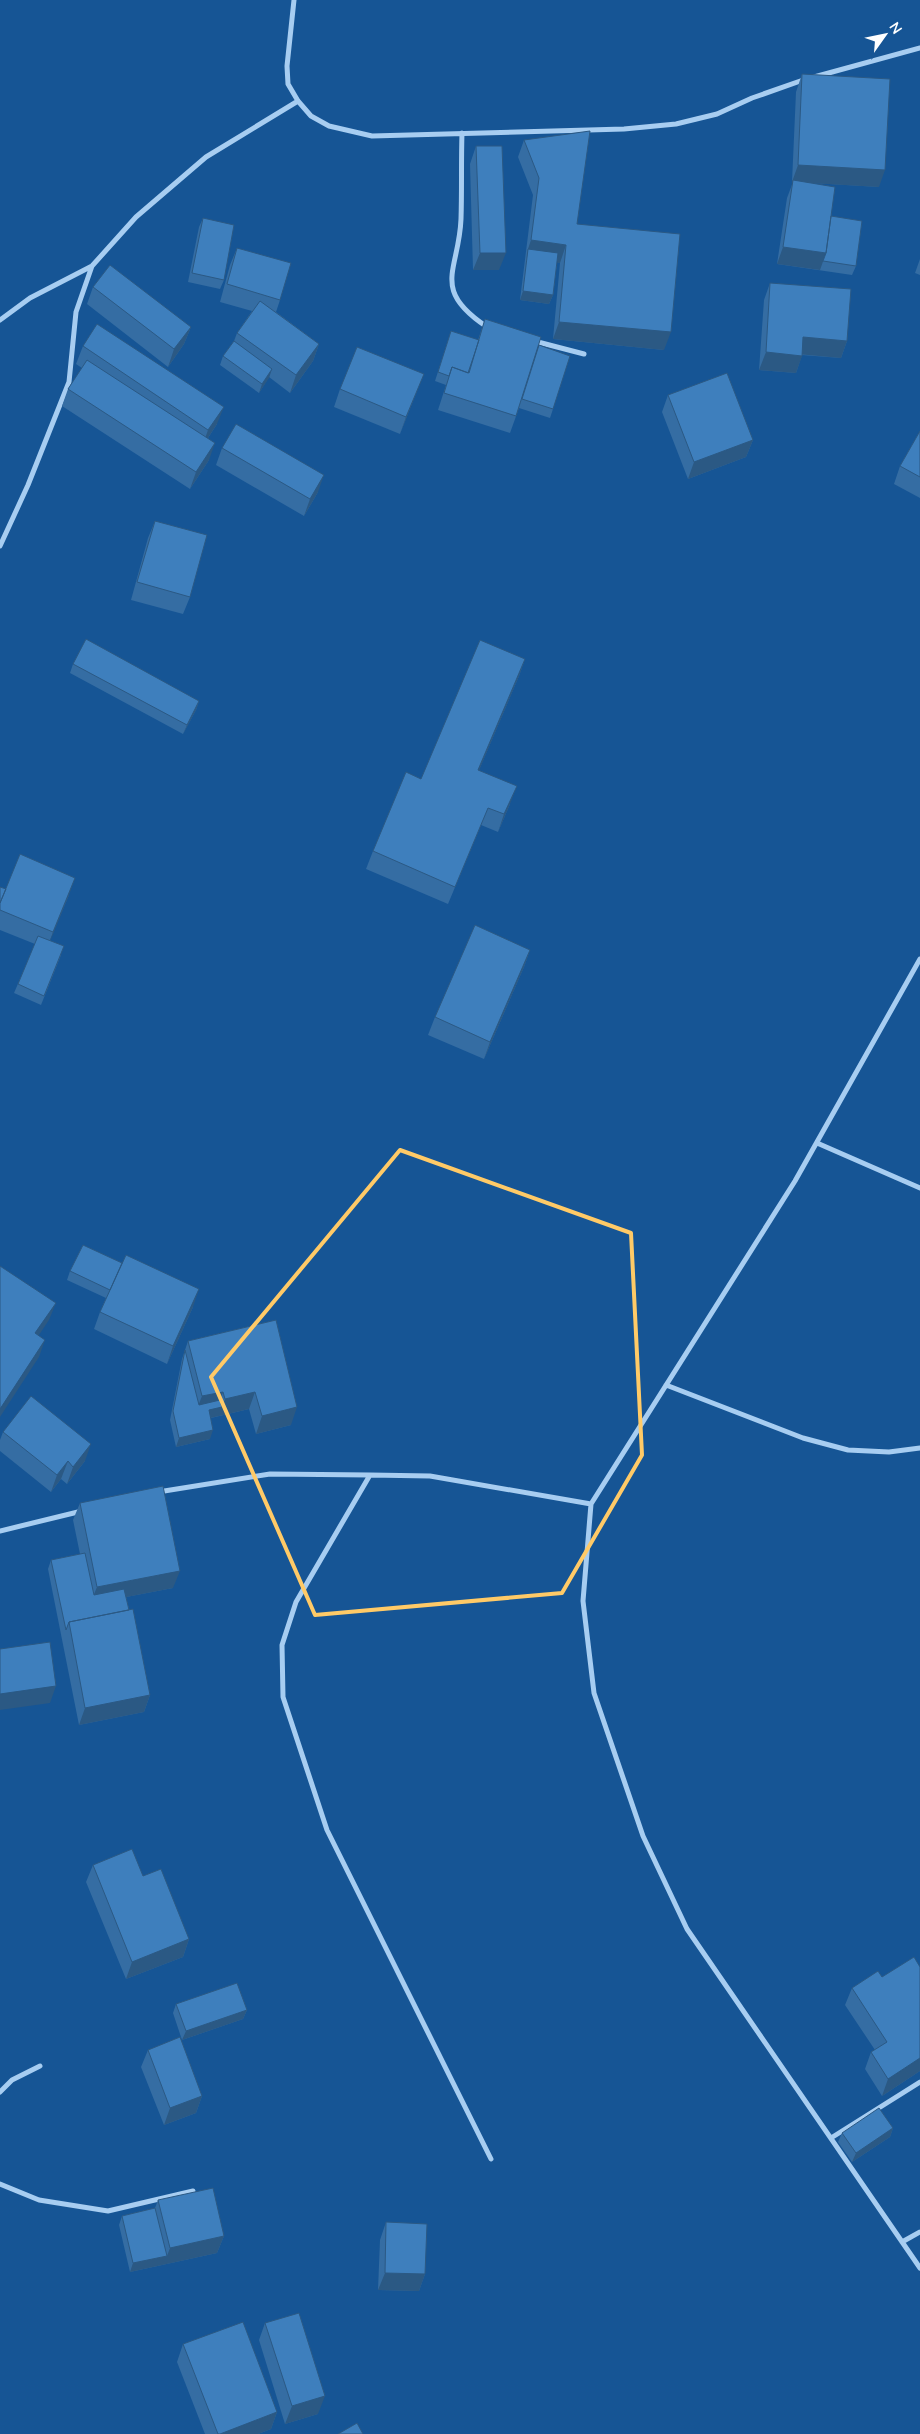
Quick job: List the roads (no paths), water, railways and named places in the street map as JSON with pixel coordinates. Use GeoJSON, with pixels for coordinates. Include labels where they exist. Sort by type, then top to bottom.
{"type":"FeatureCollection","features":[{"type":"Feature","properties":{"kind":"street"},"geometry":{"type":"LineString","coordinates":[[294,0],[287,66],[288,84],[298,101],[311,116],[329,126],[372,136],[624,129],[676,124],[717,114],[789,84],[920,48]]}},
{"type":"Feature","properties":{"kind":"street"},"geometry":{"type":"LineString","coordinates":[[0,320],[30,298],[92,266],[136,218],[206,157],[298,101]]}},
{"type":"Feature","properties":{"kind":"street"},"geometry":{"type":"LineString","coordinates":[[462,134],[461,221],[450,277],[456,297],[469,315],[490,330]]}},
{"type":"Feature","properties":{"kind":"street"},"geometry":{"type":"LineString","coordinates":[[0,546],[28,485],[69,382],[76,312],[92,266]]}},
{"type":"Feature","properties":{"kind":"street"},"geometry":{"type":"LineString","coordinates":[[528,339],[584,354]]}},
{"type":"Feature","properties":{"kind":"street"},"geometry":{"type":"LineString","coordinates":[[920,959],[817,1143],[591,1504],[583,1601],[594,1693],[643,1836],[687,1930],[920,2268]]}},
{"type":"Feature","properties":{"kind":"street"},"geometry":{"type":"LineString","coordinates":[[817,1143],[920,1188]]}},
{"type":"Feature","properties":{"kind":"street"},"geometry":{"type":"LineString","coordinates":[[666,1385],[803,1438],[848,1450],[890,1452],[920,1448]]}},
{"type":"Feature","properties":{"kind":"street"},"geometry":{"type":"LineString","coordinates":[[152,1493],[270,1474],[430,1476],[591,1504]]}},
{"type":"Feature","properties":{"kind":"street"},"geometry":{"type":"LineString","coordinates":[[370,1475],[296,1602],[282,1645],[283,1697],[327,1830],[491,2159]]}},
{"type":"Feature","properties":{"kind":"street"},"geometry":{"type":"LineString","coordinates":[[0,1531],[85,1510]]}},
{"type":"Feature","properties":{"kind":"street"},"geometry":{"type":"LineString","coordinates":[[0,2092],[12,2080],[40,2066]]}},
{"type":"Feature","properties":{"kind":"street"},"geometry":{"type":"LineString","coordinates":[[831,2138],[920,2082]]}},
{"type":"Feature","properties":{"kind":"street"},"geometry":{"type":"LineString","coordinates":[[0,2184],[39,2200],[108,2212],[193,2191]]}},
{"type":"Feature","properties":{"kind":"street"},"geometry":{"type":"LineString","coordinates":[[902,2242],[920,2232]]}}]}
